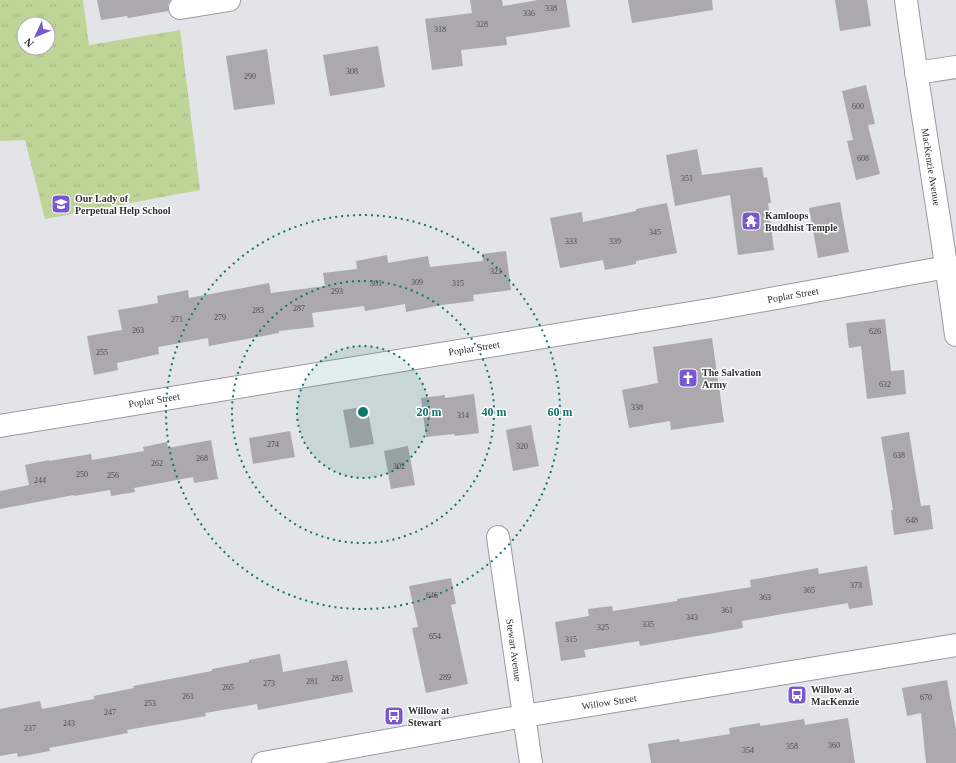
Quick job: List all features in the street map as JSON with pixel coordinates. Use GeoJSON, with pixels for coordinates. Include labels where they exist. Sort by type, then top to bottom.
{"type":"FeatureCollection","features":[{"type":"Feature","properties":{"kind":"street"},"geometry":{"type":"LineString","coordinates":[[180,8],[229,0]]}},
{"type":"Feature","properties":{"kind":"street","name":"MacKenzie Avenue"},"geometry":{"type":"LineString","coordinates":[[906,0],[956,335]]}},
{"type":"Feature","properties":{"kind":"street"},"geometry":{"type":"LineString","coordinates":[[916,73],[956,67]]}},
{"type":"Feature","properties":{"kind":"street","name":"Poplar Street"},"geometry":{"type":"LineString","coordinates":[[0,426],[715,308],[947,267]]}},
{"type":"Feature","properties":{"kind":"street","name":"Stewart Avenue"},"geometry":{"type":"LineString","coordinates":[[498,537],[531,763]]}},
{"type":"Feature","properties":{"kind":"street","name":"Willow Street"},"geometry":{"type":"LineString","coordinates":[[263,763],[524,716],[956,645]]}},
{"type":"Feature","properties":{"kind":"green space","name":"Our Lady of Perpetual Help School"},"geometry":{"type":"Polygon","coordinates":[[[0,0],[83,0],[89,45],[180,30],[200,190],[45,219],[25,140],[0,141],[0,0]]]}},
{"type":"Feature","properties":{"kind":"building"},"geometry":{"type":"Polygon","coordinates":[[[97,0],[171,0],[168,4],[168,11],[128,18],[127,16],[101,20],[97,0]]]}},
{"type":"Feature","properties":{"kind":"building"},"geometry":{"type":"Polygon","coordinates":[[[470,0],[502,0],[503,6],[538,0],[566,0],[570,27],[506,37],[507,45],[461,50],[463,66],[432,70],[425,19],[472,13],[470,0]]]}},
{"type":"Feature","properties":{"kind":"building"},"geometry":{"type":"Polygon","coordinates":[[[628,0],[712,0],[713,10],[632,23],[628,0]]]}},
{"type":"Feature","properties":{"kind":"building"},"geometry":{"type":"Polygon","coordinates":[[[835,0],[867,0],[871,26],[840,31],[835,0]]]}},
{"type":"Feature","properties":{"kind":"building"},"geometry":{"type":"Polygon","coordinates":[[[378,46],[385,87],[330,96],[323,55],[378,46]]]}},
{"type":"Feature","properties":{"kind":"building"},"geometry":{"type":"Polygon","coordinates":[[[267,49],[275,104],[234,110],[226,56],[267,49]]]}},
{"type":"Feature","properties":{"kind":"building"},"geometry":{"type":"Polygon","coordinates":[[[866,85],[875,124],[868,125],[880,174],[856,180],[847,141],[853,140],[842,91],[866,85]]]}},
{"type":"Feature","properties":{"kind":"building"},"geometry":{"type":"Polygon","coordinates":[[[697,149],[702,175],[762,167],[764,178],[767,177],[771,203],[768,203],[774,250],[738,255],[730,195],[675,206],[666,155],[697,149]]]}},
{"type":"Feature","properties":{"kind":"building"},"geometry":{"type":"Polygon","coordinates":[[[840,202],[849,252],[818,258],[809,208],[840,202]]]}},
{"type":"Feature","properties":{"kind":"building"},"geometry":{"type":"Polygon","coordinates":[[[667,203],[677,253],[636,261],[636,264],[605,270],[603,260],[560,268],[550,218],[582,212],[583,222],[667,203]]]}},
{"type":"Feature","properties":{"kind":"building"},"geometry":{"type":"Polygon","coordinates":[[[506,251],[511,290],[473,295],[474,301],[406,312],[405,304],[365,311],[364,306],[312,313],[314,327],[279,331],[279,333],[209,346],[208,338],[158,347],[159,354],[117,363],[118,370],[94,375],[87,336],[122,330],[118,310],[158,303],[157,296],[188,290],[189,298],[269,283],[271,293],[325,286],[323,273],[357,269],[356,261],[387,255],[388,263],[428,256],[430,267],[483,261],[482,254],[506,251]]]}},
{"type":"Feature","properties":{"kind":"building"},"geometry":{"type":"Polygon","coordinates":[[[885,319],[891,371],[904,370],[906,394],[867,399],[861,346],[849,348],[846,323],[885,319]]]}},
{"type":"Feature","properties":{"kind":"building","name":"The Salvation Army"},"geometry":{"type":"Polygon","coordinates":[[[712,338],[724,422],[671,430],[670,421],[629,428],[622,390],[658,383],[653,347],[712,338]]]}},
{"type":"Feature","properties":{"kind":"building"},"geometry":{"type":"Polygon","coordinates":[[[474,394],[479,433],[426,437],[421,398],[445,395],[445,398],[474,394]]]}},
{"type":"Feature","properties":{"kind":"building"},"geometry":{"type":"Polygon","coordinates":[[[367,406],[374,444],[350,448],[343,410],[367,406]]]}},
{"type":"Feature","properties":{"kind":"building"},"geometry":{"type":"Polygon","coordinates":[[[531,425],[539,466],[513,471],[506,430],[531,425]]]}},
{"type":"Feature","properties":{"kind":"building"},"geometry":{"type":"Polygon","coordinates":[[[290,431],[295,457],[253,464],[249,438],[290,431]]]}},
{"type":"Feature","properties":{"kind":"building"},"geometry":{"type":"Polygon","coordinates":[[[909,432],[921,506],[930,505],[933,529],[894,535],[891,510],[893,510],[881,437],[909,432]]]}},
{"type":"Feature","properties":{"kind":"building"},"geometry":{"type":"Polygon","coordinates":[[[211,440],[218,479],[194,483],[193,477],[134,488],[135,492],[111,496],[110,490],[74,495],[0,509],[0,491],[29,485],[25,465],[91,454],[92,460],[144,451],[143,447],[167,442],[168,448],[211,440]]]}},
{"type":"Feature","properties":{"kind":"building"},"geometry":{"type":"Polygon","coordinates":[[[408,446],[415,485],[391,489],[384,451],[408,446]]]}},
{"type":"Feature","properties":{"kind":"building"},"geometry":{"type":"Polygon","coordinates":[[[867,566],[873,605],[849,609],[848,603],[742,621],[743,628],[640,646],[639,641],[584,650],[586,657],[561,661],[555,622],[589,616],[588,609],[612,606],[613,611],[751,587],[750,580],[818,568],[819,574],[867,566]]]}},
{"type":"Feature","properties":{"kind":"building"},"geometry":{"type":"Polygon","coordinates":[[[451,578],[456,604],[451,605],[468,684],[426,693],[412,628],[418,627],[409,586],[451,578]]]}},
{"type":"Feature","properties":{"kind":"building"},"geometry":{"type":"Polygon","coordinates":[[[280,654],[283,672],[347,660],[353,692],[258,710],[257,704],[205,713],[206,716],[127,730],[128,733],[49,748],[50,751],[18,757],[17,753],[0,756],[0,709],[40,701],[42,709],[94,699],[94,696],[134,688],[133,686],[212,671],[212,669],[280,654]]]}},
{"type":"Feature","properties":{"kind":"building"},"geometry":{"type":"Polygon","coordinates":[[[947,680],[956,730],[956,763],[926,763],[921,713],[907,716],[902,688],[947,680]]]}},
{"type":"Feature","properties":{"kind":"building"},"geometry":{"type":"Polygon","coordinates":[[[848,718],[855,763],[651,763],[648,744],[679,739],[680,742],[730,734],[729,728],[760,723],[760,726],[804,719],[805,725],[848,718]]]}},
{"type":"Feature","properties":{"kind":"place","name":"Our Lady of Perpetual Help School"},"geometry":{"type":"Point","coordinates":[61,204]}},
{"type":"Feature","properties":{"kind":"place","name":"Kamloops Buddhist Temple"},"geometry":{"type":"Point","coordinates":[751,221]}},
{"type":"Feature","properties":{"kind":"place","name":"The Salvation Army"},"geometry":{"type":"Point","coordinates":[688,378]}},
{"type":"Feature","properties":{"kind":"place","name":"Willow at MacKenzie"},"geometry":{"type":"Point","coordinates":[797,695]}},
{"type":"Feature","properties":{"kind":"place","name":"Willow at Stewart"},"geometry":{"type":"Point","coordinates":[394,716]}}]}
